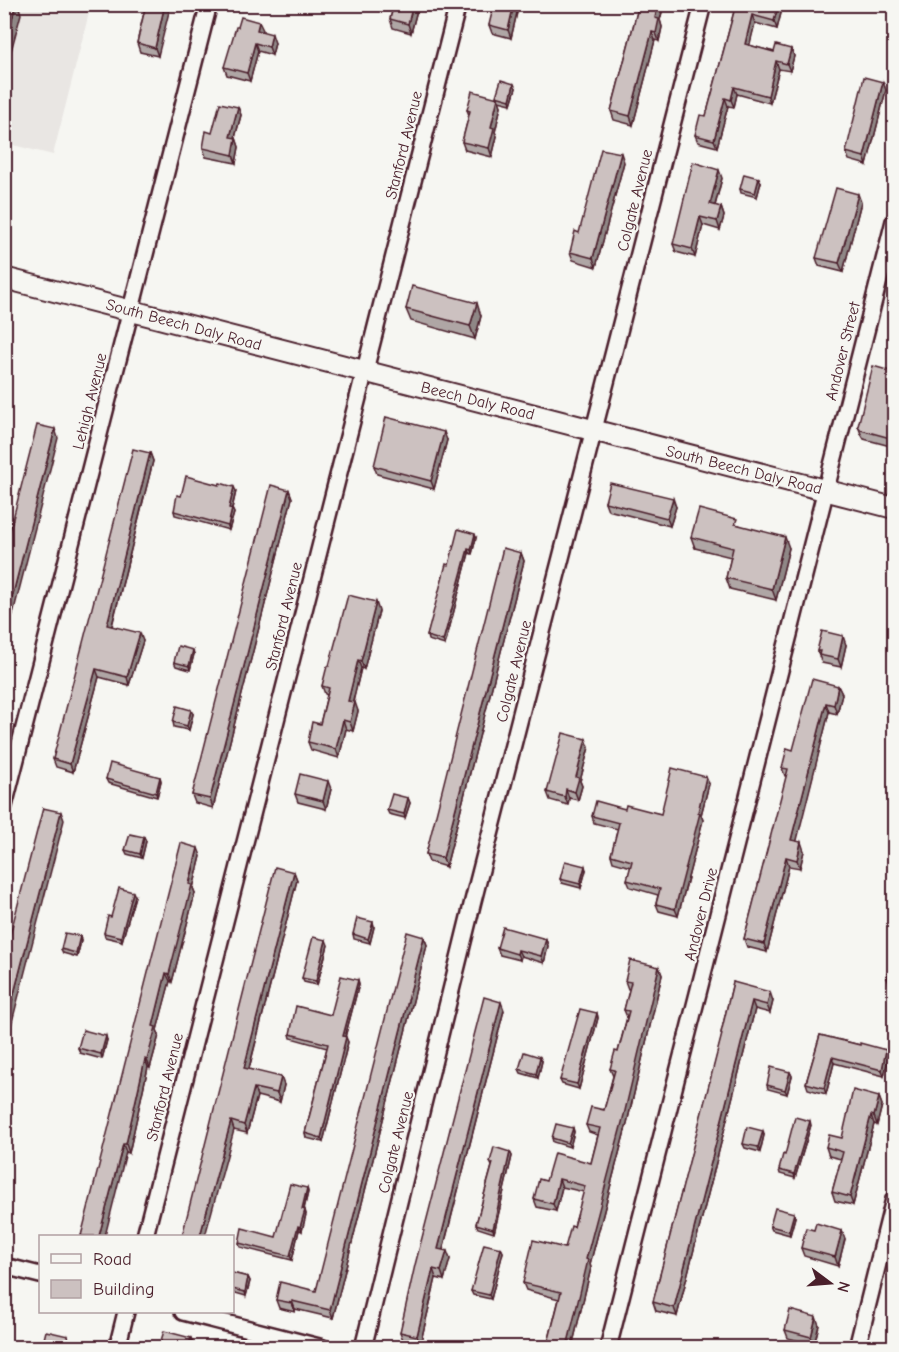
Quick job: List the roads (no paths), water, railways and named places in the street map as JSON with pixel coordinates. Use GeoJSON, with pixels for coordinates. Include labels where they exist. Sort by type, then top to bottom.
{"type":"FeatureCollection","features":[{"type":"Feature","properties":{"kind":"main road","name":"South Beech Daly Road"},"geometry":{"type":"LineString","coordinates":[[4,278],[363,371]]}},
{"type":"Feature","properties":{"kind":"main road","name":"Beech Daly Road"},"geometry":{"type":"LineString","coordinates":[[363,371],[593,430]]}},
{"type":"Feature","properties":{"kind":"main road","name":"South Beech Daly Road"},"geometry":{"type":"LineString","coordinates":[[593,430],[894,508]]}},
{"type":"Feature","properties":{"kind":"street","name":"Lehigh Avenue"},"geometry":{"type":"LineString","coordinates":[[4,806],[209,4]]}},
{"type":"Feature","properties":{"kind":"street","name":"Stanford Avenue"},"geometry":{"type":"LineString","coordinates":[[145,1235],[458,4]]}},
{"type":"Feature","properties":{"kind":"street","name":"Colgate Avenue"},"geometry":{"type":"LineString","coordinates":[[363,1347],[470,912],[703,4]]}},
{"type":"Feature","properties":{"kind":"street","name":"Andover Street"},"geometry":{"type":"LineString","coordinates":[[825,490],[894,221]]}},
{"type":"Feature","properties":{"kind":"street","name":"Andover Drive"},"geometry":{"type":"LineString","coordinates":[[608,1347],[825,490]]}},
{"type":"Feature","properties":{"kind":"street"},"geometry":{"type":"LineString","coordinates":[[858,1347],[894,1199]]}},
{"type":"Feature","properties":{"kind":"street"},"geometry":{"type":"LineString","coordinates":[[4,1266],[39,1275]]}},
{"type":"Feature","properties":{"kind":"street"},"geometry":{"type":"LineString","coordinates":[[117,1347],[126,1313]]}},
{"type":"Feature","properties":{"kind":"street"},"geometry":{"type":"LineString","coordinates":[[191,1313],[323,1347]]}}]}
